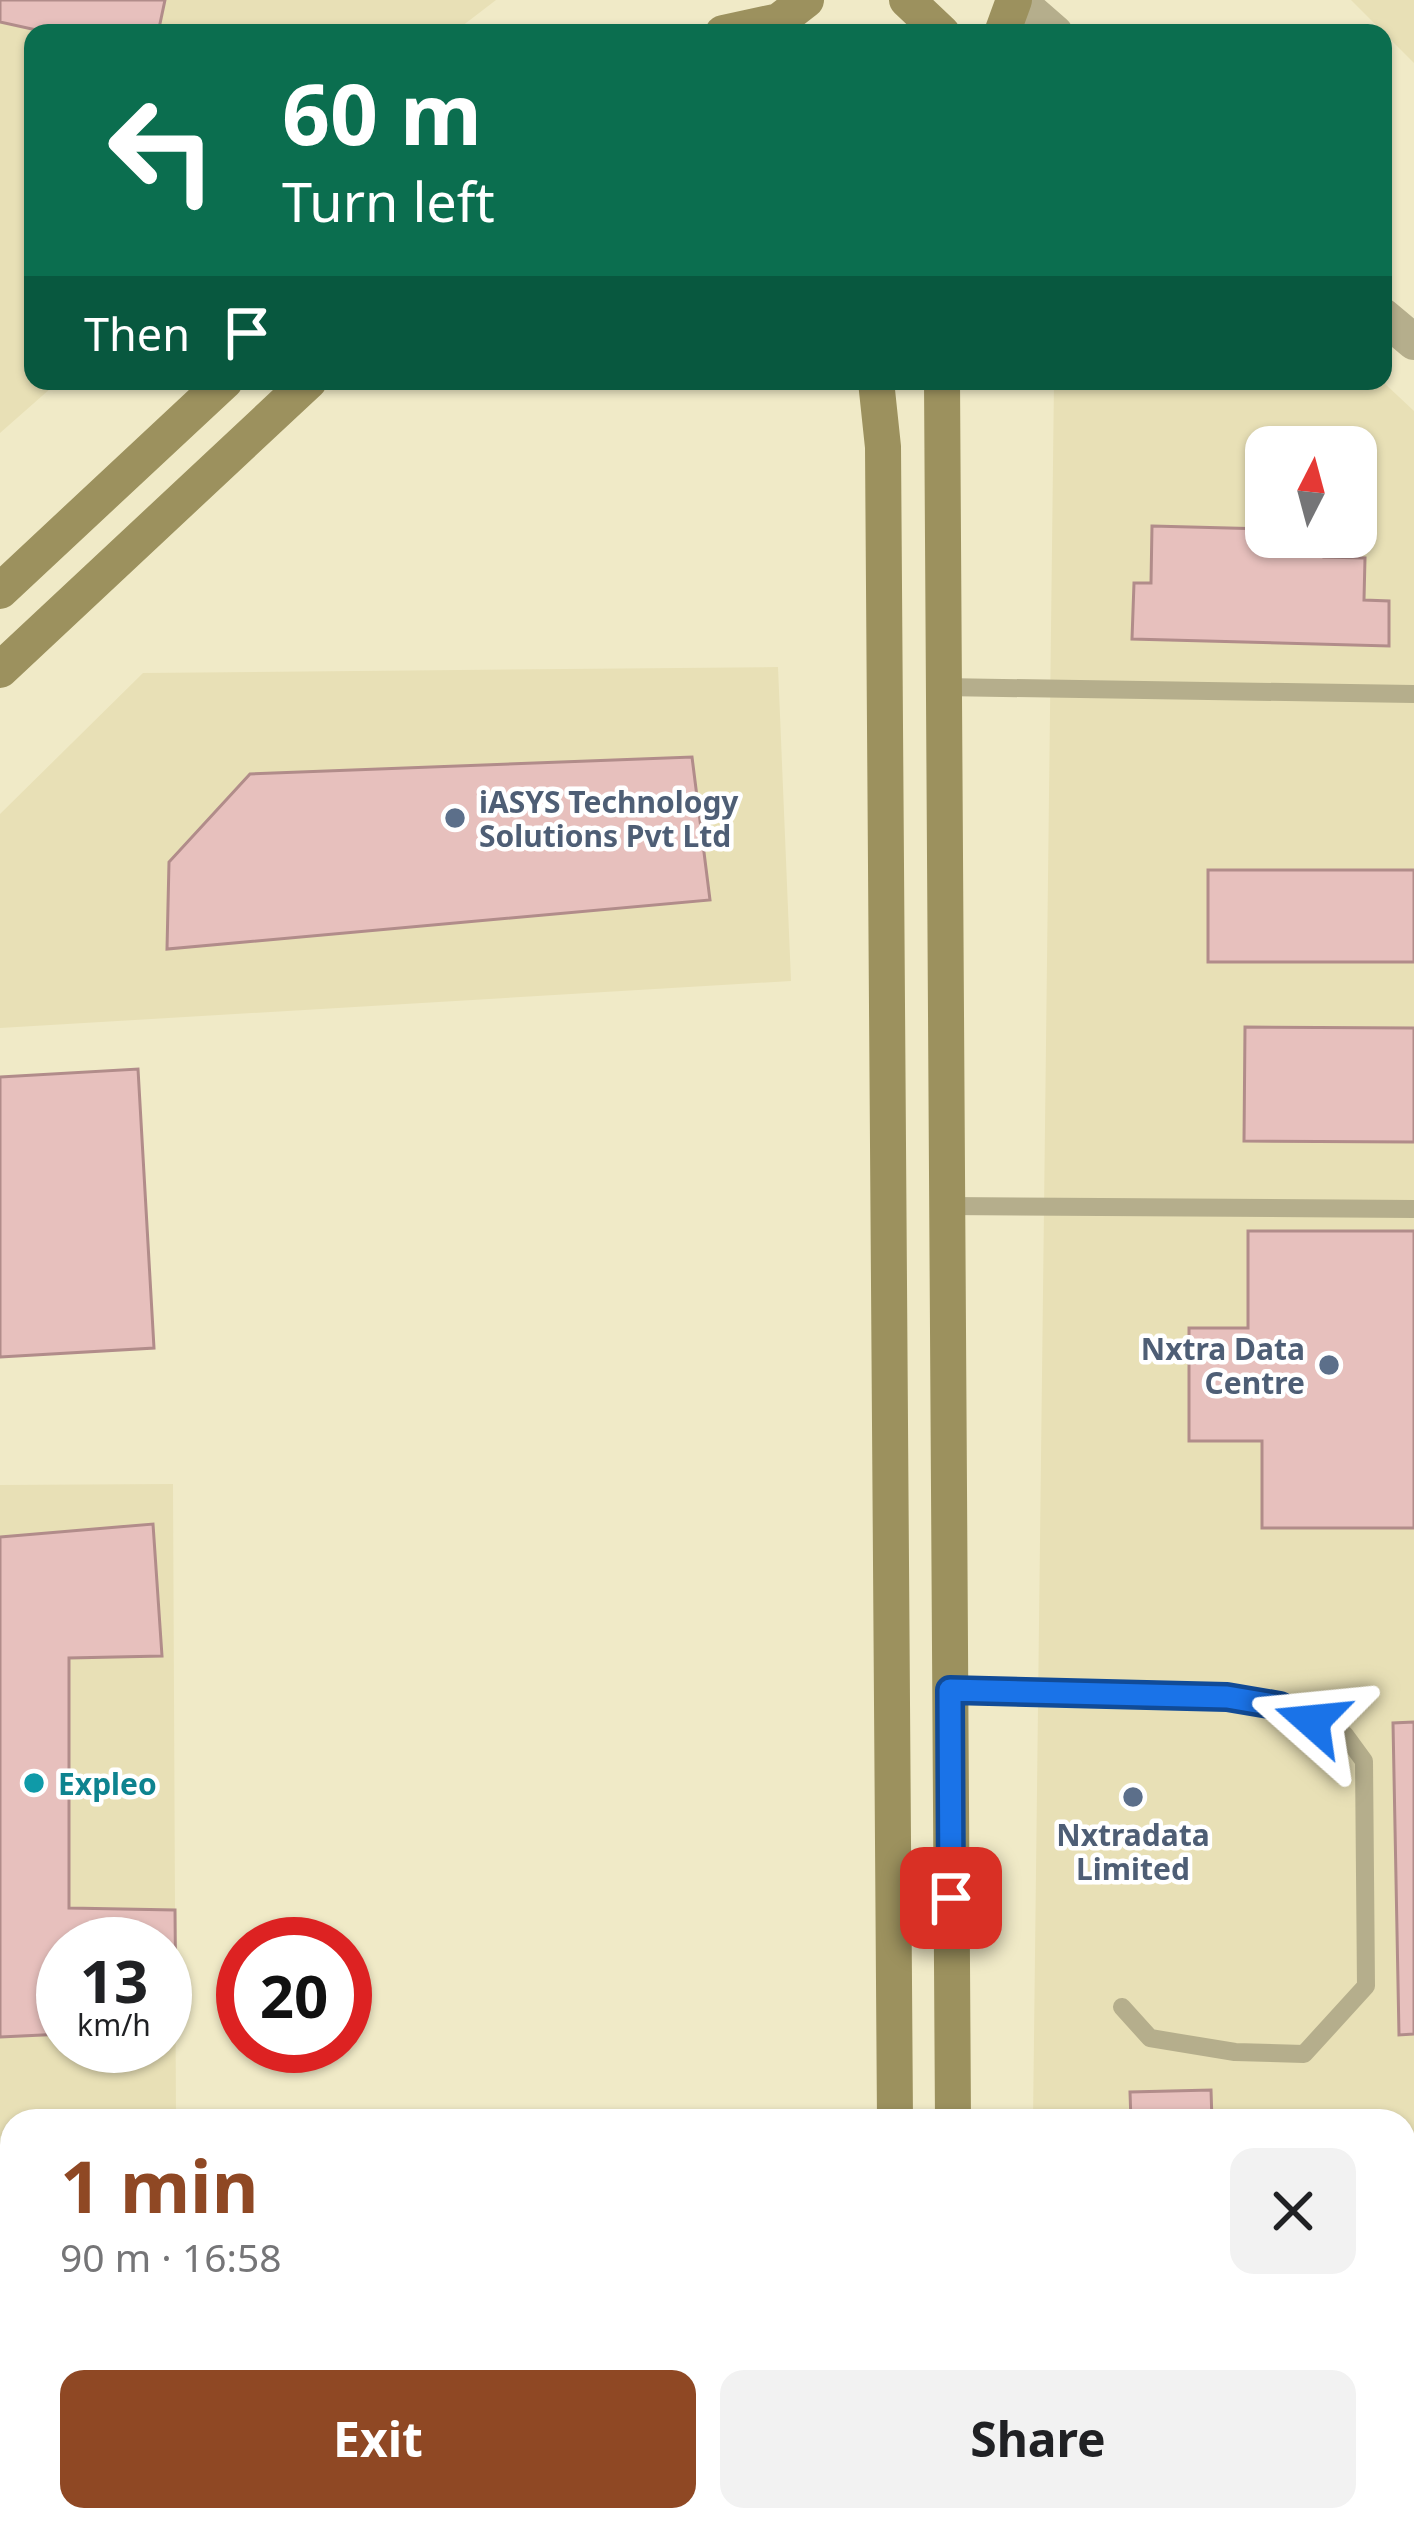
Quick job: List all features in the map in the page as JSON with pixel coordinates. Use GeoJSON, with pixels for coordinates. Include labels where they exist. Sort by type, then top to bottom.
{"type":"FeatureCollection","features":[{"type":"Feature","properties":{"kind":"street"},"geometry":{"type":"LineString","coordinates":[[907,0],[932,24]]}},
{"type":"Feature","properties":{"kind":"street"},"geometry":{"type":"LineString","coordinates":[[1016,0],[1044,24]]}},
{"type":"Feature","properties":{"kind":"street"},"geometry":{"type":"LineString","coordinates":[[0,591],[215,390]]}},
{"type":"Feature","properties":{"kind":"street"},"geometry":{"type":"LineString","coordinates":[[0,670],[299,390]]}},
{"type":"Feature","properties":{"kind":"street"},"geometry":{"type":"LineString","coordinates":[[877,390],[883,447],[895,2109]]}},
{"type":"Feature","properties":{"kind":"street"},"geometry":{"type":"LineString","coordinates":[[942,390],[953,2109]]}},
{"type":"Feature","properties":{"kind":"lane"},"geometry":{"type":"LineString","coordinates":[[942,687],[1414,694]]}},
{"type":"Feature","properties":{"kind":"lane"},"geometry":{"type":"LineString","coordinates":[[946,1206],[1414,1209]]}},
{"type":"Feature","properties":{"kind":"lane"},"geometry":{"type":"LineString","coordinates":[[950,1690],[1227,1697],[1280,1706],[1345,1735],[1364,1761],[1366,1986],[1304,2054],[1235,2051],[1150,2038],[1122,2007]]}},
{"type":"Feature","properties":{"kind":"shaded area"},"geometry":{"type":"Polygon","coordinates":[[[0,0],[496,0],[465,24],[24,24],[24,390],[49,390],[0,433],[0,0]]]}},
{"type":"Feature","properties":{"kind":"shaded area"},"geometry":{"type":"Polygon","coordinates":[[[1351,0],[1414,0],[1414,63],[1392,41],[1392,24],[1375,24],[1351,0]]]}},
{"type":"Feature","properties":{"kind":"shaded area"},"geometry":{"type":"Polygon","coordinates":[[[1054,390],[1392,390],[1414,411],[1414,2109],[1033,2109],[1054,390]]]}},
{"type":"Feature","properties":{"kind":"shaded area","name":"iASYS Technology Solutions Pvt Ltd"},"geometry":{"type":"Polygon","coordinates":[[[778,667],[791,981],[0,1028],[0,814],[143,673],[778,667]]]}},
{"type":"Feature","properties":{"kind":"shaded area"},"geometry":{"type":"Polygon","coordinates":[[[173,1484],[175,1917],[36,1917],[36,2073],[176,2073],[176,2109],[0,2109],[0,1485],[173,1484]]]}},
{"type":"Feature","properties":{"kind":"building"},"geometry":{"type":"Polygon","coordinates":[[[0,0],[165,0],[160,24],[24,27],[0,22],[0,0]]]}},
{"type":"Feature","properties":{"kind":"building"},"geometry":{"type":"Polygon","coordinates":[[[1152,526],[1245,528],[1245,558],[1365,558],[1364,600],[1389,601],[1389,646],[1132,639],[1134,583],[1151,583],[1152,526]]]}},
{"type":"Feature","properties":{"kind":"building","name":"iASYS Technology Solutions Pvt Ltd"},"geometry":{"type":"Polygon","coordinates":[[[692,757],[710,900],[167,949],[169,862],[250,774],[692,757]]]}},
{"type":"Feature","properties":{"kind":"building"},"geometry":{"type":"Polygon","coordinates":[[[1208,870],[1414,870],[1414,962],[1208,962],[1208,870]]]}},
{"type":"Feature","properties":{"kind":"building"},"geometry":{"type":"Polygon","coordinates":[[[1245,1027],[1414,1028],[1414,1142],[1244,1141],[1245,1027]]]}},
{"type":"Feature","properties":{"kind":"building"},"geometry":{"type":"Polygon","coordinates":[[[138,1069],[154,1348],[0,1357],[0,1077],[138,1069]]]}},
{"type":"Feature","properties":{"kind":"building"},"geometry":{"type":"Polygon","coordinates":[[[1248,1231],[1414,1231],[1414,1528],[1262,1528],[1262,1441],[1189,1441],[1189,1328],[1248,1328],[1248,1231]]]}},
{"type":"Feature","properties":{"kind":"building","name":"Expleo"},"geometry":{"type":"Polygon","coordinates":[[[153,1524],[162,1656],[69,1658],[69,1908],[175,1910],[175,1917],[36,1917],[36,2035],[0,2037],[0,1537],[153,1524]]]}},
{"type":"Feature","properties":{"kind":"building"},"geometry":{"type":"Polygon","coordinates":[[[1414,1722],[1414,2034],[1399,2035],[1393,1723],[1414,1722]]]}},
{"type":"Feature","properties":{"kind":"building"},"geometry":{"type":"Polygon","coordinates":[[[1211,2090],[1212,2109],[1131,2109],[1130,2092],[1211,2090]]]}},
{"type":"Feature","properties":{"kind":"place","name":"iASYS Technology Solutions Pvt Ltd"},"geometry":{"type":"Point","coordinates":[455,818]}},
{"type":"Feature","properties":{"kind":"place","name":"Nxtra Data Centre"},"geometry":{"type":"Point","coordinates":[1329,1365]}},
{"type":"Feature","properties":{"kind":"place","name":"Expleo"},"geometry":{"type":"Point","coordinates":[34,1783]}},
{"type":"Feature","properties":{"kind":"place","name":"Nxtradata Limited"},"geometry":{"type":"Point","coordinates":[1133,1797]}},
{"type":"Feature","properties":{"kind":"route"},"geometry":{"type":"LineString","coordinates":[[951,1898],[950,1690],[1227,1697],[1280,1706],[1312,1721]]}}]}
